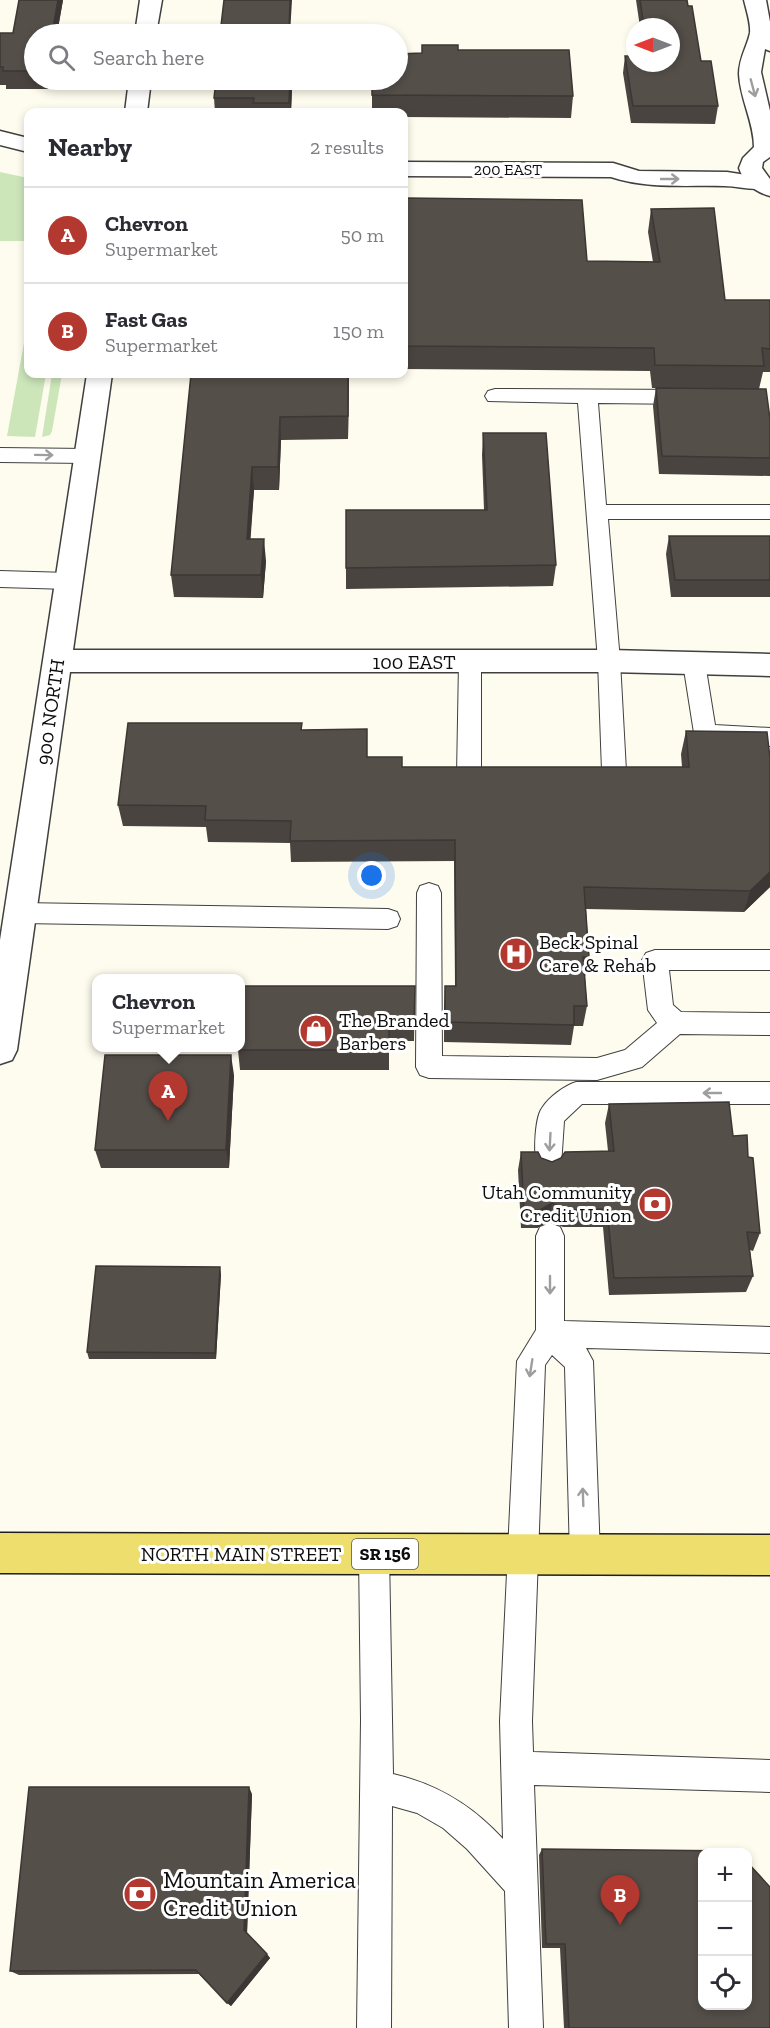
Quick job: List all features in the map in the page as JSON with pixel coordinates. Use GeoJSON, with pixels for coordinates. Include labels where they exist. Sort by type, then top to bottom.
{"type":"FeatureCollection","features":[{"type":"Feature","properties":{"kind":"main road","name":"NORTH MAIN STREET"},"geometry":{"type":"LineString","coordinates":[[0,1553],[374,1554],[522,1557],[770,1555]]}},
{"type":"Feature","properties":{"kind":"street"},"geometry":{"type":"LineString","coordinates":[[147,24],[151,0]]}},
{"type":"Feature","properties":{"kind":"street"},"geometry":{"type":"LineString","coordinates":[[755,0],[766,38],[751,60],[750,74],[766,139],[764,152],[752,162],[750,169],[752,176],[764,186]]}},
{"type":"Feature","properties":{"kind":"street"},"geometry":{"type":"LineString","coordinates":[[136,108],[139,90]]}},
{"type":"Feature","properties":{"kind":"street"},"geometry":{"type":"LineString","coordinates":[[0,138],[24,144]]}},
{"type":"Feature","properties":{"kind":"street","name":"200 EAST"},"geometry":{"type":"LineString","coordinates":[[613,170],[633,160],[728,159],[764,152]]}},
{"type":"Feature","properties":{"kind":"street","name":"200 EAST"},"geometry":{"type":"LineString","coordinates":[[408,169],[613,170],[637,178],[727,179],[764,186]]}},
{"type":"Feature","properties":{"kind":"street","name":"900 NORTH"},"geometry":{"type":"LineString","coordinates":[[0,1050],[98,378]]}},
{"type":"Feature","properties":{"kind":"street","name":"100 EAST"},"geometry":{"type":"LineString","coordinates":[[58,661],[609,661],[770,665]]}},
{"type":"Feature","properties":{"kind":"lane"},"geometry":{"type":"LineString","coordinates":[[495,396],[713,398]]}},
{"type":"Feature","properties":{"kind":"lane"},"geometry":{"type":"LineString","coordinates":[[587,396],[609,661],[614,771]]}},
{"type":"Feature","properties":{"kind":"lane"},"geometry":{"type":"LineString","coordinates":[[0,455],[87,456]]}},
{"type":"Feature","properties":{"kind":"lane"},"geometry":{"type":"LineString","coordinates":[[596,512],[770,512]]}},
{"type":"Feature","properties":{"kind":"lane"},"geometry":{"type":"LineString","coordinates":[[0,579],[69,581]]}},
{"type":"Feature","properties":{"kind":"lane"},"geometry":{"type":"LineString","coordinates":[[469,776],[470,662]]}},
{"type":"Feature","properties":{"kind":"lane"},"geometry":{"type":"LineString","coordinates":[[694,663],[705,732],[770,737]]}},
{"type":"Feature","properties":{"kind":"lane"},"geometry":{"type":"LineString","coordinates":[[429,893],[429,1067],[597,1069],[633,1059],[675,1023],[770,1024]]}},
{"type":"Feature","properties":{"kind":"lane"},"geometry":{"type":"LineString","coordinates":[[20,913],[388,920]]}},
{"type":"Feature","properties":{"kind":"lane"},"geometry":{"type":"LineString","coordinates":[[675,1023],[661,1010],[655,960],[770,960]]}},
{"type":"Feature","properties":{"kind":"lane"},"geometry":{"type":"LineString","coordinates":[[548,1166],[551,1116],[576,1093],[770,1093]]}},
{"type":"Feature","properties":{"kind":"lane"},"geometry":{"type":"LineString","coordinates":[[526,2028],[516,1721],[531,1361],[550,1334],[550,1236]]}},
{"type":"Feature","properties":{"kind":"lane"},"geometry":{"type":"LineString","coordinates":[[550,1334],[770,1340]]}},
{"type":"Feature","properties":{"kind":"lane"},"geometry":{"type":"LineString","coordinates":[[550,1334],[579,1361],[585,1556]]}},
{"type":"Feature","properties":{"kind":"lane"},"geometry":{"type":"LineString","coordinates":[[374,1554],[376,1786],[374,2028]]}},
{"type":"Feature","properties":{"kind":"lane"},"geometry":{"type":"LineString","coordinates":[[518,1768],[770,1776]]}},
{"type":"Feature","properties":{"kind":"lane"},"geometry":{"type":"LineString","coordinates":[[376,1786],[426,1800],[456,1818],[489,1846],[522,1886]]}},
{"type":"Feature","properties":{"kind":"green space"},"geometry":{"type":"Polygon","coordinates":[[[0,172],[24,177],[24,241],[0,241],[0,172]]]}},
{"type":"Feature","properties":{"kind":"green space"},"geometry":{"type":"Polygon","coordinates":[[[24,343],[24,378],[45,378],[35,437],[7,436],[24,343]]]}},
{"type":"Feature","properties":{"kind":"green space"},"geometry":{"type":"Polygon","coordinates":[[[51,378],[61,378],[52,431],[50,435],[42,437],[51,378]]]}},
{"type":"Feature","properties":{"kind":"building"},"geometry":{"type":"Polygon","coordinates":[[[19,0],[58,0],[54,24],[24,24],[24,71],[3,71],[3,67],[0,67],[0,33],[13,33],[19,0]]]}},
{"type":"Feature","properties":{"kind":"building"},"geometry":{"type":"Polygon","coordinates":[[[224,0],[290,0],[289,24],[221,24],[224,0]]]}},
{"type":"Feature","properties":{"kind":"building"},"geometry":{"type":"Polygon","coordinates":[[[640,0],[687,0],[688,6],[692,6],[701,61],[711,61],[718,106],[633,106],[628,72],[680,72],[680,18],[643,18],[640,0]]]}},
{"type":"Feature","properties":{"kind":"building"},"geometry":{"type":"Polygon","coordinates":[[[422,45],[458,45],[458,50],[569,50],[573,96],[372,95],[372,90],[408,90],[408,54],[422,53],[422,45]]]}},
{"type":"Feature","properties":{"kind":"building"},"geometry":{"type":"Polygon","coordinates":[[[215,90],[290,90],[289,103],[253,103],[254,98],[214,98],[215,90]]]}},
{"type":"Feature","properties":{"kind":"building"},"geometry":{"type":"Polygon","coordinates":[[[408,198],[582,200],[587,261],[660,262],[651,209],[714,208],[725,300],[770,300],[770,349],[762,348],[764,366],[655,365],[654,348],[408,346],[408,198]]]}},
{"type":"Feature","properties":{"kind":"building"},"geometry":{"type":"Polygon","coordinates":[[[191,378],[348,378],[348,416],[280,417],[278,467],[252,467],[247,539],[264,539],[261,575],[171,575],[191,378]]]}},
{"type":"Feature","properties":{"kind":"building"},"geometry":{"type":"Polygon","coordinates":[[[656,388],[766,389],[770,419],[770,458],[662,456],[656,388]]]}},
{"type":"Feature","properties":{"kind":"building"},"geometry":{"type":"Polygon","coordinates":[[[483,433],[546,433],[556,565],[346,568],[346,510],[487,510],[483,433]]]}},
{"type":"Feature","properties":{"kind":"building"},"geometry":{"type":"Polygon","coordinates":[[[669,536],[770,536],[770,580],[675,580],[669,536]]]}},
{"type":"Feature","properties":{"kind":"building"},"geometry":{"type":"Polygon","coordinates":[[[128,723],[302,723],[301,730],[367,729],[367,757],[402,757],[402,767],[689,767],[686,731],[767,732],[770,758],[770,872],[750,891],[584,887],[589,957],[583,957],[587,1006],[574,1006],[574,1025],[445,1022],[445,986],[456,986],[455,840],[290,841],[291,821],[205,820],[206,806],[118,805],[128,723]]]}},
{"type":"Feature","properties":{"kind":"building","name":"The Branded Barbers"},"geometry":{"type":"Polygon","coordinates":[[[245,986],[415,986],[414,1022],[389,1021],[389,1050],[245,1050],[245,986]]]}},
{"type":"Feature","properties":{"kind":"building"},"geometry":{"type":"Polygon","coordinates":[[[105,1055],[231,1055],[226,1150],[95,1150],[105,1055]]]}},
{"type":"Feature","properties":{"kind":"building"},"geometry":{"type":"Polygon","coordinates":[[[729,1102],[733,1136],[747,1135],[748,1157],[753,1158],[760,1233],[747,1232],[753,1276],[614,1278],[607,1209],[566,1210],[552,1203],[540,1210],[524,1211],[521,1152],[538,1152],[541,1158],[552,1162],[561,1158],[565,1152],[614,1151],[609,1104],[729,1102]]]}},
{"type":"Feature","properties":{"kind":"building"},"geometry":{"type":"Polygon","coordinates":[[[96,1266],[220,1267],[215,1353],[87,1352],[96,1266]]]}},
{"type":"Feature","properties":{"kind":"building"},"geometry":{"type":"Polygon","coordinates":[[[29,1787],[249,1787],[244,1930],[267,1954],[227,2003],[196,1970],[10,1971],[29,1787]]]}},
{"type":"Feature","properties":{"kind":"building"},"geometry":{"type":"Polygon","coordinates":[[[542,1849],[698,1851],[698,2010],[752,2010],[752,1867],[770,1887],[770,2027],[569,2028],[565,1944],[546,1944],[542,1849]]]}},
{"type":"Feature","properties":{"kind":"place","name":"Beck Spinal Care & Rehab"},"geometry":{"type":"Point","coordinates":[516,954]}},
{"type":"Feature","properties":{"kind":"place","name":"The Branded Barbers"},"geometry":{"type":"Point","coordinates":[316,1031]}},
{"type":"Feature","properties":{"kind":"place","name":"Chevron"},"geometry":{"type":"Point","coordinates":[168,1121]}},
{"type":"Feature","properties":{"kind":"place","name":"Utah Community Credit Union"},"geometry":{"type":"Point","coordinates":[655,1204]}},
{"type":"Feature","properties":{"kind":"place","name":"Mountain America Credit Union"},"geometry":{"type":"Point","coordinates":[140,1894]}},
{"type":"Feature","properties":{"kind":"place","name":"Fast Gas"},"geometry":{"type":"Point","coordinates":[620,1925]}}]}
